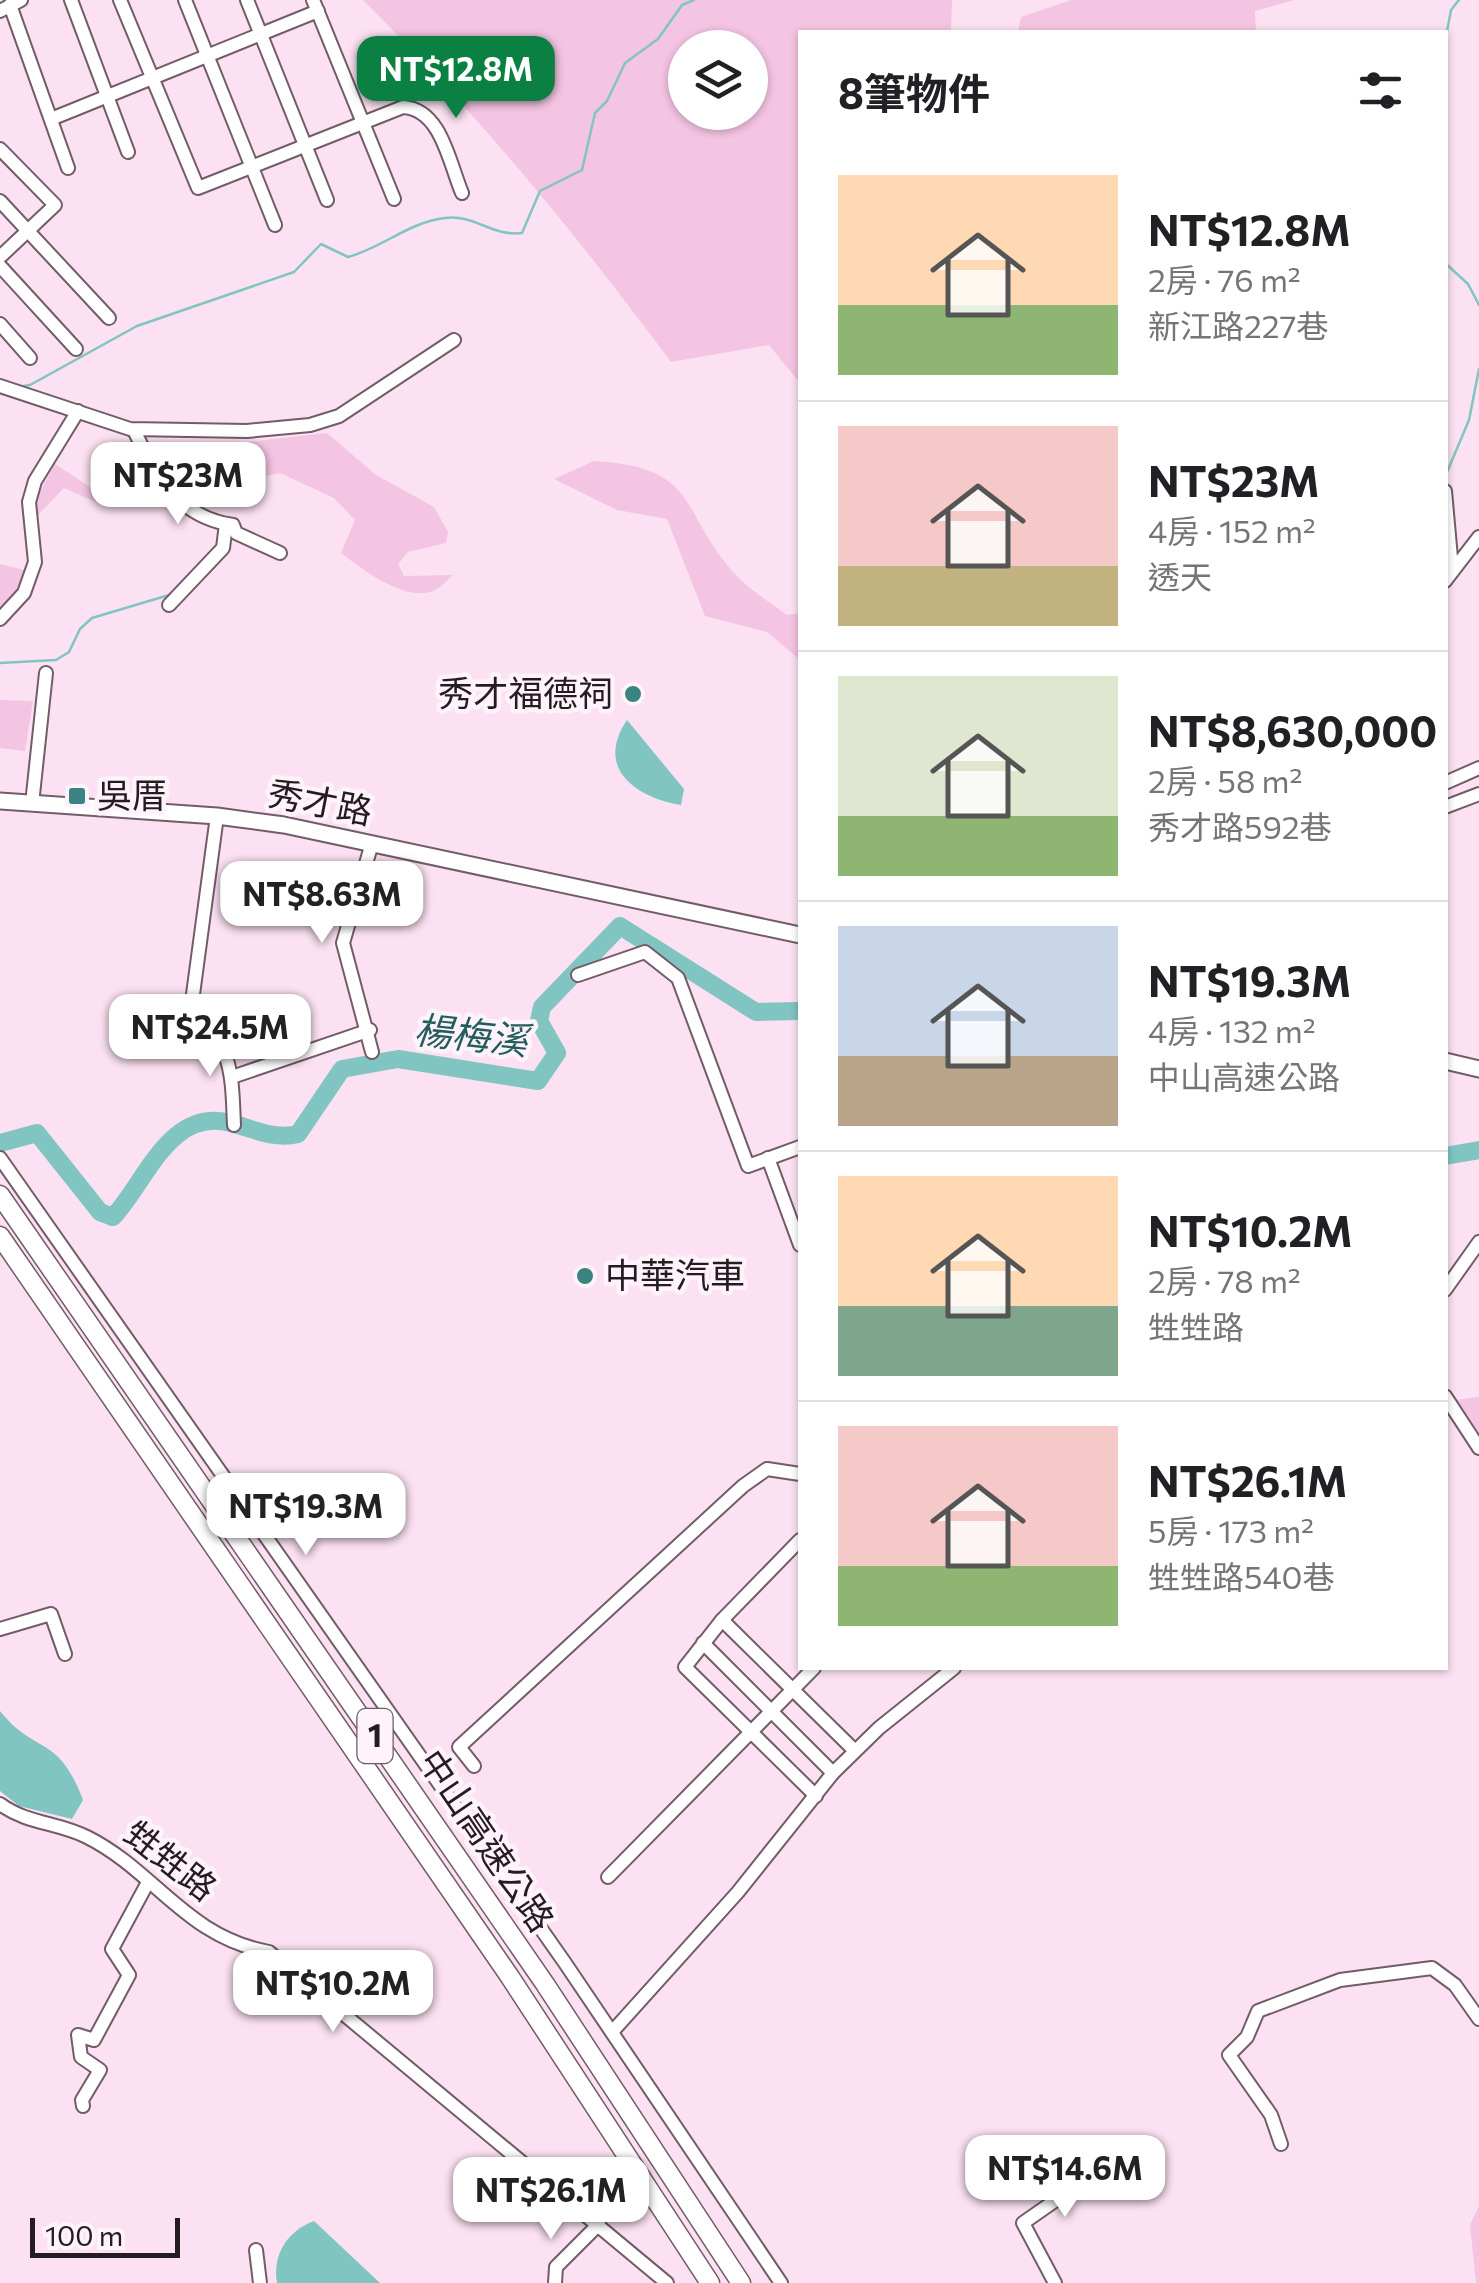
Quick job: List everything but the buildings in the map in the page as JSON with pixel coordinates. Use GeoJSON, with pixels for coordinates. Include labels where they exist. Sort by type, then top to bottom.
{"type":"FeatureCollection","features":[{"type":"Feature","properties":{"kind":"highway","name":"中山高速公路"},"geometry":{"type":"LineString","coordinates":[[0,1195],[556,2000],[742,2283]]}},
{"type":"Feature","properties":{"kind":"highway","name":"中山高速公路"},"geometry":{"type":"LineString","coordinates":[[0,1236],[510,1977],[710,2283]]}},
{"type":"Feature","properties":{"kind":"main road","name":"秀才路"},"geometry":{"type":"LineString","coordinates":[[0,802],[217,816],[372,843],[798,935]]}},
{"type":"Feature","properties":{"kind":"main road"},"geometry":{"type":"LineString","coordinates":[[1448,1062],[1479,1069]]}},
{"type":"Feature","properties":{"kind":"street"},"geometry":{"type":"LineString","coordinates":[[71,0],[128,152]]}},
{"type":"Feature","properties":{"kind":"street"},"geometry":{"type":"LineString","coordinates":[[120,0],[198,188],[403,107],[418,108],[432,119],[462,193]]}},
{"type":"Feature","properties":{"kind":"street"},"geometry":{"type":"LineString","coordinates":[[185,0],[275,225]]}},
{"type":"Feature","properties":{"kind":"street"},"geometry":{"type":"LineString","coordinates":[[248,0],[328,200]]}},
{"type":"Feature","properties":{"kind":"street"},"geometry":{"type":"LineString","coordinates":[[50,120],[316,5],[394,199]]}},
{"type":"Feature","properties":{"kind":"street"},"geometry":{"type":"LineString","coordinates":[[10,6],[68,168]]}},
{"type":"Feature","properties":{"kind":"street"},"geometry":{"type":"LineString","coordinates":[[0,149],[55,205],[0,256]]}},
{"type":"Feature","properties":{"kind":"street"},"geometry":{"type":"LineString","coordinates":[[0,201],[109,318]]}},
{"type":"Feature","properties":{"kind":"street"},"geometry":{"type":"LineString","coordinates":[[0,266],[76,348]]}},
{"type":"Feature","properties":{"kind":"street"},"geometry":{"type":"LineString","coordinates":[[0,324],[30,358]]}},
{"type":"Feature","properties":{"kind":"street"},"geometry":{"type":"LineString","coordinates":[[0,386],[134,430],[248,431],[310,425],[338,416],[454,340]]}},
{"type":"Feature","properties":{"kind":"street"},"geometry":{"type":"LineString","coordinates":[[0,620],[24,592],[35,562],[29,502],[34,480],[78,412]]}},
{"type":"Feature","properties":{"kind":"street"},"geometry":{"type":"LineString","coordinates":[[134,430],[171,496],[198,517],[226,524],[280,553]]}},
{"type":"Feature","properties":{"kind":"street"},"geometry":{"type":"LineString","coordinates":[[169,604],[222,548],[226,524]]}},
{"type":"Feature","properties":{"kind":"street"},"geometry":{"type":"LineString","coordinates":[[1449,575],[1479,536]]}},
{"type":"Feature","properties":{"kind":"street"},"geometry":{"type":"LineString","coordinates":[[32,804],[46,673]]}},
{"type":"Feature","properties":{"kind":"street"},"geometry":{"type":"LineString","coordinates":[[1448,782],[1479,768]]}},
{"type":"Feature","properties":{"kind":"street"},"geometry":{"type":"LineString","coordinates":[[1448,806],[1479,794]]}},
{"type":"Feature","properties":{"kind":"street"},"geometry":{"type":"LineString","coordinates":[[217,816],[186,1024],[217,1036],[232,1077],[234,1125]]}},
{"type":"Feature","properties":{"kind":"street"},"geometry":{"type":"LineString","coordinates":[[372,843],[342,943],[370,1030],[372,1052]]}},
{"type":"Feature","properties":{"kind":"street"},"geometry":{"type":"LineString","coordinates":[[578,975],[645,952],[678,978],[748,1166],[798,1148]]}},
{"type":"Feature","properties":{"kind":"street"},"geometry":{"type":"LineString","coordinates":[[232,1077],[370,1030]]}},
{"type":"Feature","properties":{"kind":"street"},"geometry":{"type":"LineString","coordinates":[[0,1158],[612,2032],[781,2283]]}},
{"type":"Feature","properties":{"kind":"street"},"geometry":{"type":"LineString","coordinates":[[768,1158],[798,1240]]}},
{"type":"Feature","properties":{"kind":"street"},"geometry":{"type":"LineString","coordinates":[[1448,1286],[1479,1242]]}},
{"type":"Feature","properties":{"kind":"street"},"geometry":{"type":"LineString","coordinates":[[1448,1401],[1479,1448]]}},
{"type":"Feature","properties":{"kind":"street"},"geometry":{"type":"LineString","coordinates":[[474,1766],[459,1748],[743,1486],[766,1469],[798,1474]]}},
{"type":"Feature","properties":{"kind":"street"},"geometry":{"type":"LineString","coordinates":[[798,1542],[722,1620],[685,1667],[816,1796]]}},
{"type":"Feature","properties":{"kind":"street"},"geometry":{"type":"LineString","coordinates":[[0,1628],[51,1614],[65,1654]]}},
{"type":"Feature","properties":{"kind":"street"},"geometry":{"type":"LineString","coordinates":[[722,1620],[855,1751]]}},
{"type":"Feature","properties":{"kind":"street"},"geometry":{"type":"LineString","coordinates":[[703,1643],[833,1774]]}},
{"type":"Feature","properties":{"kind":"street"},"geometry":{"type":"LineString","coordinates":[[608,1877],[812,1670]]}},
{"type":"Feature","properties":{"kind":"street"},"geometry":{"type":"LineString","coordinates":[[612,2032],[738,1892],[833,1774],[952,1670]]}},
{"type":"Feature","properties":{"kind":"street","name":"甡甡路"},"geometry":{"type":"LineString","coordinates":[[0,1804],[28,1821],[84,1836],[121,1857],[147,1884],[226,1939],[269,1952],[667,2283]]}},
{"type":"Feature","properties":{"kind":"street"},"geometry":{"type":"LineString","coordinates":[[83,2106],[82,2100],[100,2070],[81,2057],[78,2036],[94,2040],[124,1989],[129,1975],[112,1948],[147,1884]]}},
{"type":"Feature","properties":{"kind":"street"},"geometry":{"type":"LineString","coordinates":[[1282,2144],[1271,2115],[1229,2055],[1247,2037],[1258,2011],[1340,1980],[1432,1968],[1455,1984],[1479,2019]]}},
{"type":"Feature","properties":{"kind":"street"},"geometry":{"type":"LineString","coordinates":[[1055,2283],[1023,2223],[1106,2165]]}},
{"type":"Feature","properties":{"kind":"street"},"geometry":{"type":"LineString","coordinates":[[555,2283],[556,2267],[599,2224]]}},
{"type":"Feature","properties":{"kind":"street"},"geometry":{"type":"LineString","coordinates":[[256,2250],[260,2283]]}},
{"type":"Feature","properties":{"kind":"shaded area"},"geometry":{"type":"Polygon","coordinates":[[[363,0],[952,0],[951,30],[798,30],[798,381],[769,345],[671,362],[524,175],[363,0]]]}},
{"type":"Feature","properties":{"kind":"shaded area"},"geometry":{"type":"Polygon","coordinates":[[[1071,0],[1294,0],[1255,11],[1256,30],[1018,30],[1021,17],[1071,0]]]}},
{"type":"Feature","properties":{"kind":"shaded area"},"geometry":{"type":"Polygon","coordinates":[[[327,433],[376,475],[434,507],[448,532],[446,543],[408,552],[398,564],[404,576],[453,575],[437,589],[424,593],[398,589],[361,568],[341,553],[355,520],[334,498],[280,473],[245,480],[229,444],[327,433]]]}},
{"type":"Feature","properties":{"kind":"shaded area"},"geometry":{"type":"Polygon","coordinates":[[[594,461],[629,465],[672,484],[737,576],[787,615],[798,613],[798,658],[767,632],[705,616],[667,519],[617,510],[554,479],[594,461]]]}},
{"type":"Feature","properties":{"kind":"shaded area"},"geometry":{"type":"Polygon","coordinates":[[[55,464],[99,493],[102,496],[98,503],[64,488],[37,516],[35,501],[55,464]]]}},
{"type":"Feature","properties":{"kind":"shaded area"},"geometry":{"type":"Polygon","coordinates":[[[0,564],[29,571],[23,587],[0,613],[0,564]]]}},
{"type":"Feature","properties":{"kind":"shaded area"},"geometry":{"type":"Polygon","coordinates":[[[0,700],[33,701],[25,751],[0,748],[0,700]]]}},
{"type":"Feature","properties":{"kind":"shaded area"},"geometry":{"type":"Polygon","coordinates":[[[627,720],[684,789],[681,805],[649,796],[625,778],[618,767],[618,737],[627,720]]]}},
{"type":"Feature","properties":{"kind":"shaded area"},"geometry":{"type":"Polygon","coordinates":[[[1479,1397],[1479,1454],[1455,1400],[1479,1397]]]}},
{"type":"Feature","properties":{"kind":"shaded area"},"geometry":{"type":"Polygon","coordinates":[[[0,1711],[65,1764],[83,1800],[72,1819],[19,1806],[0,1791],[0,1711]]]}},
{"type":"Feature","properties":{"kind":"shaded area"},"geometry":{"type":"Polygon","coordinates":[[[1479,2206],[1479,2283],[1476,2283],[1470,2225],[1479,2206]]]}},
{"type":"Feature","properties":{"kind":"shaded area"},"geometry":{"type":"Polygon","coordinates":[[[314,2221],[380,2283],[277,2283],[277,2263],[284,2245],[296,2231],[314,2221]]]}},
{"type":"Feature","properties":{"kind":"waterway"},"geometry":{"type":"LineString","coordinates":[[18,387],[30,385],[137,326],[294,272],[321,244],[348,257],[419,225],[445,218],[522,233],[540,191],[582,170],[595,113],[607,101],[625,63],[658,39],[682,5],[694,0]]}},
{"type":"Feature","properties":{"kind":"waterway"},"geometry":{"type":"LineString","coordinates":[[1447,30],[1451,10],[1459,0]]}},
{"type":"Feature","properties":{"kind":"waterway"},"geometry":{"type":"LineString","coordinates":[[1448,266],[1468,284],[1479,305]]}},
{"type":"Feature","properties":{"kind":"waterway"},"geometry":{"type":"LineString","coordinates":[[1448,470],[1469,420],[1479,369]]}},
{"type":"Feature","properties":{"kind":"waterway"},"geometry":{"type":"LineString","coordinates":[[0,663],[56,660],[69,652],[80,629],[92,618],[169,595],[213,550]]}},
{"type":"Feature","properties":{"kind":"waterway","name":"楊梅溪"},"geometry":{"type":"LineString","coordinates":[[0,1143],[37,1133],[100,1212],[113,1217],[176,1136],[210,1121],[272,1135],[298,1134],[342,1069],[398,1059],[538,1081],[557,1053],[539,1021],[542,1007],[620,926],[756,1012],[798,1011]]}},
{"type":"Feature","properties":{"kind":"waterway","name":"楊梅溪"},"geometry":{"type":"LineString","coordinates":[[1448,1155],[1479,1150]]}},
{"type":"Feature","properties":{"kind":"place","name":"秀才福德祠"},"geometry":{"type":"Point","coordinates":[633,694]}},
{"type":"Feature","properties":{"kind":"place","name":"吳厝"},"geometry":{"type":"Point","coordinates":[77,796]}},
{"type":"Feature","properties":{"kind":"place","name":"中華汽車"},"geometry":{"type":"Point","coordinates":[585,1276]}}]}
